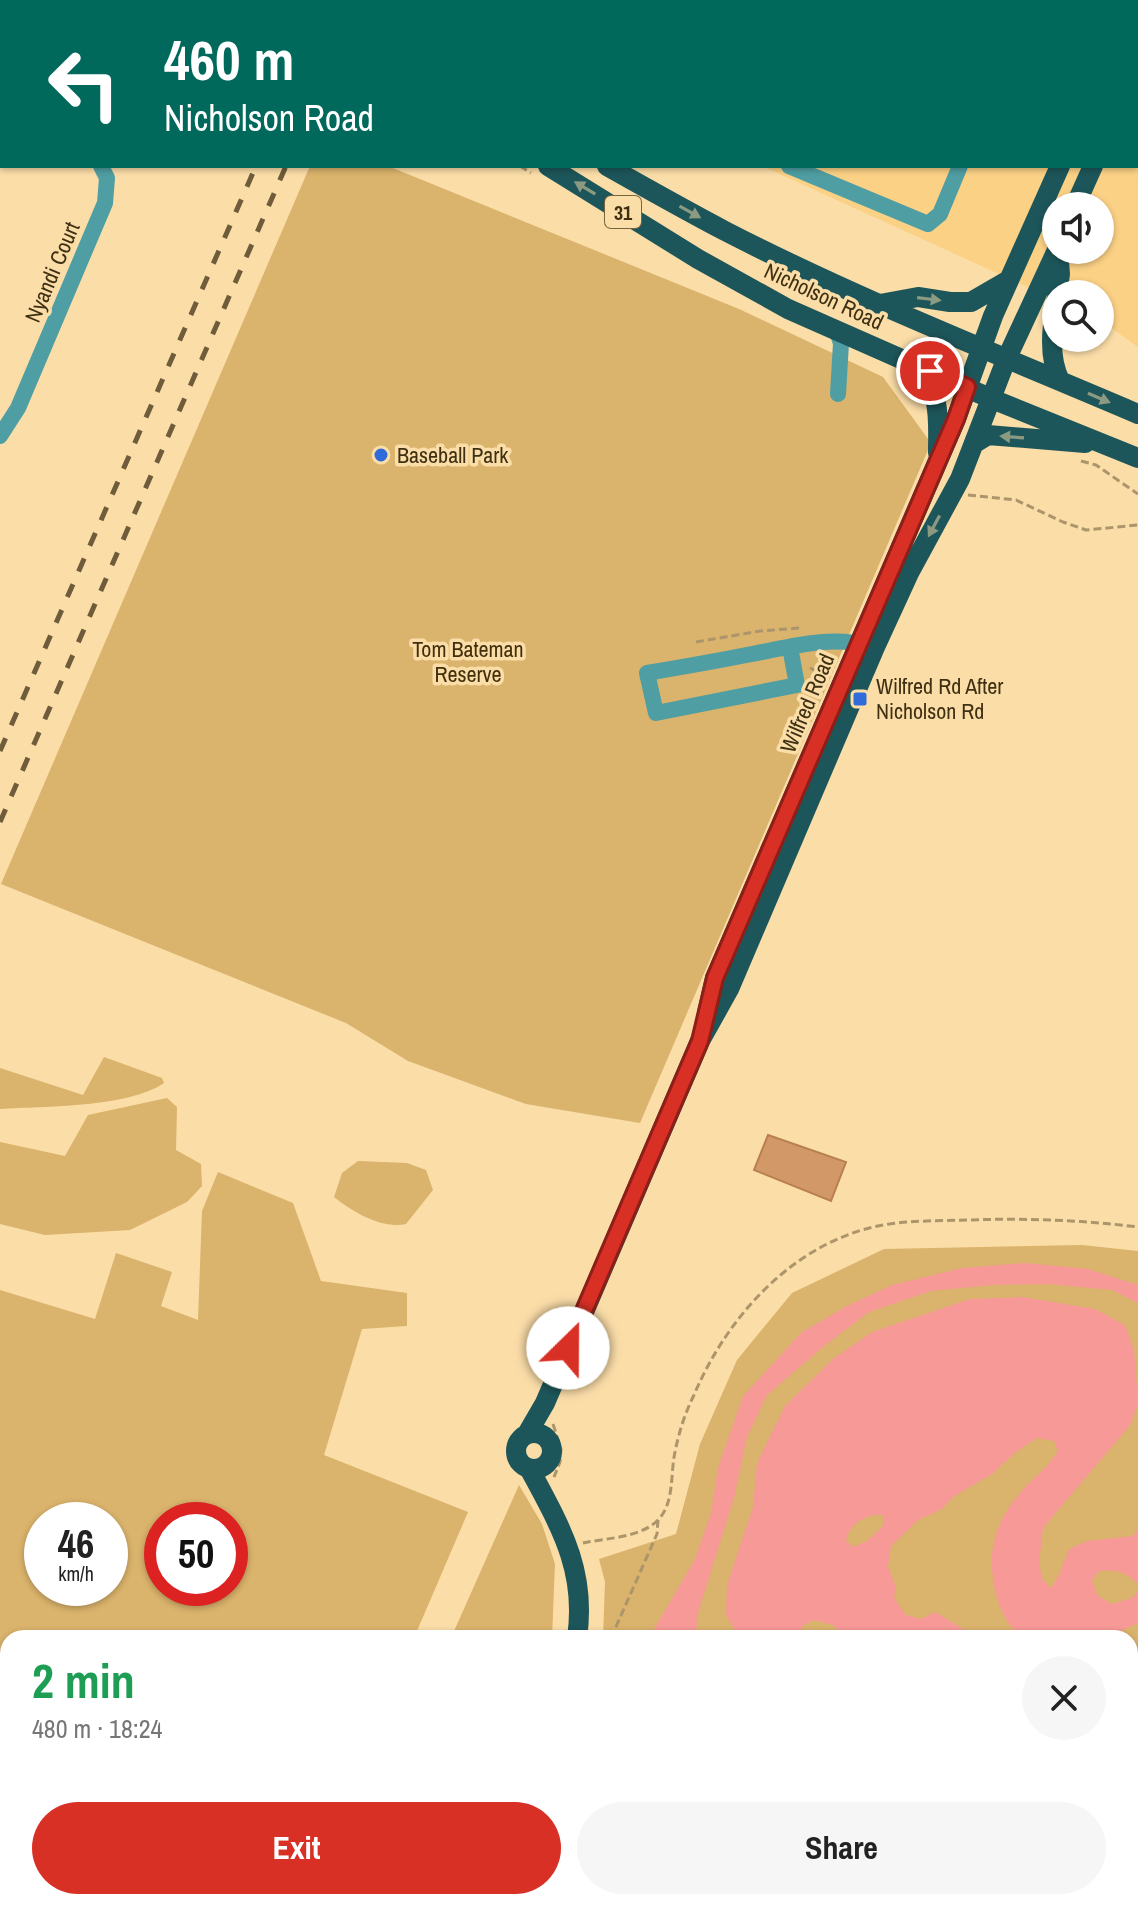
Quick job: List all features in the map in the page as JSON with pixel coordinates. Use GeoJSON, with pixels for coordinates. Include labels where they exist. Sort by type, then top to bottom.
{"type":"FeatureCollection","features":[{"type":"Feature","properties":{"kind":"main road","name":"Nicholson Road"},"geometry":{"type":"LineString","coordinates":[[551,168],[698,259],[788,309],[992,399],[1138,458]]}},
{"type":"Feature","properties":{"kind":"main road","name":"Nicholson Road"},"geometry":{"type":"LineString","coordinates":[[611,168],[724,231],[880,304],[1138,414]]}},
{"type":"Feature","properties":{"kind":"main road","name":"Wilfred Road"},"geometry":{"type":"LineString","coordinates":[[542,1423],[700,1041],[729,989],[867,645],[980,349],[1059,168]]}},
{"type":"Feature","properties":{"kind":"main road"},"geometry":{"type":"LineString","coordinates":[[1081,192],[1092,168]]}},
{"type":"Feature","properties":{"kind":"main road","name":"Wilfred Road"},"geometry":{"type":"LineString","coordinates":[[867,645],[960,479],[1006,360],[1051,264]]}},
{"type":"Feature","properties":{"kind":"main road"},"geometry":{"type":"LineString","coordinates":[[880,304],[918,297],[971,302],[1009,280]]}},
{"type":"Feature","properties":{"kind":"main road"},"geometry":{"type":"LineString","coordinates":[[1054,352],[1060,381]]}},
{"type":"Feature","properties":{"kind":"main road"},"geometry":{"type":"LineString","coordinates":[[911,362],[928,379],[938,406],[938,460]]}},
{"type":"Feature","properties":{"kind":"main road"},"geometry":{"type":"LineString","coordinates":[[975,443],[988,435],[1106,445]]}},
{"type":"Feature","properties":{"kind":"main road"},"geometry":{"type":"LineString","coordinates":[[543,1480],[552,1451],[542,1423],[518,1442],[516,1453],[521,1464],[543,1480],[574,1562],[580,1597],[578,1630]]}},
{"type":"Feature","properties":{"kind":"street","name":"Nyandi Court"},"geometry":{"type":"LineString","coordinates":[[0,436],[18,408],[105,203],[107,178],[102,168]]}},
{"type":"Feature","properties":{"kind":"street"},"geometry":{"type":"LineString","coordinates":[[794,168],[928,224],[940,214],[959,168]]}},
{"type":"Feature","properties":{"kind":"street"},"geometry":{"type":"LineString","coordinates":[[836,329],[841,343],[838,394]]}},
{"type":"Feature","properties":{"kind":"street"},"geometry":{"type":"LineString","coordinates":[[796,642],[797,685],[656,713],[647,673],[796,642],[867,645]]}},
{"type":"Feature","properties":{"kind":"path"},"geometry":{"type":"LineString","coordinates":[[1075,459],[1096,465],[1138,494]]}},
{"type":"Feature","properties":{"kind":"path"},"geometry":{"type":"LineString","coordinates":[[961,493],[1016,500],[1086,530],[1138,525]]}},
{"type":"Feature","properties":{"kind":"path"},"geometry":{"type":"LineString","coordinates":[[696,642],[792,627],[800,628],[796,642]]}},
{"type":"Feature","properties":{"kind":"path"},"geometry":{"type":"LineString","coordinates":[[808,668],[835,680]]}},
{"type":"Feature","properties":{"kind":"path"},"geometry":{"type":"LineString","coordinates":[[615,1630],[657,1534],[658,1520],[668,1501],[674,1455],[683,1421],[710,1358],[769,1283],[813,1253],[864,1230],[890,1224],[1038,1219],[1138,1227]]}},
{"type":"Feature","properties":{"kind":"path"},"geometry":{"type":"LineString","coordinates":[[542,1423],[561,1449],[560,1462],[554,1472],[543,1480]]}},
{"type":"Feature","properties":{"kind":"path"},"geometry":{"type":"LineString","coordinates":[[576,1544],[635,1533],[658,1520]]}},
{"type":"Feature","properties":{"kind":"shaded area"},"geometry":{"type":"Polygon","coordinates":[[[766,168],[1138,168],[1138,347],[1114,330],[1114,280],[1042,280],[1042,294],[766,168]]]}},
{"type":"Feature","properties":{"kind":"shaded area"},"geometry":{"type":"Polygon","coordinates":[[[1025,1263],[1088,1269],[1138,1285],[1138,1303],[1112,1290],[1048,1284],[993,1285],[931,1291],[869,1312],[767,1395],[747,1437],[734,1498],[697,1616],[696,1630],[654,1630],[695,1559],[711,1513],[718,1468],[743,1396],[802,1332],[892,1285],[962,1268],[1025,1263]]]}},
{"type":"Feature","properties":{"kind":"shaded area"},"geometry":{"type":"Polygon","coordinates":[[[1023,1297],[1095,1309],[1125,1325],[1134,1349],[1138,1403],[1131,1424],[1043,1528],[1039,1565],[1043,1580],[1051,1588],[1069,1549],[1087,1541],[1133,1536],[1138,1529],[1138,1584],[1125,1574],[1111,1570],[1099,1571],[1092,1581],[1097,1595],[1112,1604],[1132,1598],[1138,1591],[1138,1623],[1123,1630],[1014,1630],[1005,1618],[993,1577],[995,1539],[1011,1504],[1058,1451],[1054,1441],[1037,1438],[992,1474],[953,1497],[942,1509],[918,1520],[891,1546],[888,1567],[896,1587],[894,1598],[906,1615],[921,1619],[935,1612],[965,1630],[838,1630],[833,1625],[814,1620],[800,1630],[734,1630],[726,1615],[727,1585],[753,1507],[757,1463],[785,1406],[833,1359],[872,1332],[970,1299],[1023,1297]],[[874,1515],[853,1527],[846,1540],[853,1547],[867,1541],[883,1526],[883,1515],[874,1515]]]}},
{"type":"Feature","properties":{"kind":"green space","name":"Tom Bateman Reserve"},"geometry":{"type":"Polygon","coordinates":[[[309,168],[393,168],[739,309],[883,377],[931,443],[640,1123],[526,1104],[408,1061],[346,1023],[1,884],[309,168]]]}},
{"type":"Feature","properties":{"kind":"green space"},"geometry":{"type":"Polygon","coordinates":[[[104,1057],[162,1078],[164,1083],[129,1097],[107,1101],[0,1109],[0,1068],[83,1095],[104,1057]]]}},
{"type":"Feature","properties":{"kind":"green space"},"geometry":{"type":"Polygon","coordinates":[[[167,1098],[177,1107],[176,1150],[201,1164],[202,1186],[187,1202],[130,1230],[45,1235],[0,1224],[0,1142],[65,1156],[88,1115],[167,1098]]]}},
{"type":"Feature","properties":{"kind":"green space"},"geometry":{"type":"Polygon","coordinates":[[[358,1161],[407,1163],[426,1170],[433,1190],[406,1224],[377,1222],[334,1197],[342,1173],[358,1161]]]}},
{"type":"Feature","properties":{"kind":"green space"},"geometry":{"type":"Polygon","coordinates":[[[218,1172],[293,1203],[321,1281],[407,1293],[407,1326],[362,1329],[324,1455],[468,1512],[417,1630],[0,1630],[0,1290],[95,1319],[116,1253],[172,1272],[161,1306],[198,1320],[202,1211],[218,1172]]]}},
{"type":"Feature","properties":{"kind":"green space"},"geometry":{"type":"Polygon","coordinates":[[[1082,1245],[1138,1251],[1138,1630],[603,1630],[605,1582],[599,1559],[676,1534],[700,1444],[737,1360],[792,1293],[884,1249],[1082,1245]]]}},
{"type":"Feature","properties":{"kind":"green space"},"geometry":{"type":"Polygon","coordinates":[[[519,1485],[542,1524],[555,1564],[552,1630],[455,1630],[519,1485]]]}},
{"type":"Feature","properties":{"kind":"building"},"geometry":{"type":"Polygon","coordinates":[[[768,1135],[846,1162],[831,1201],[754,1170],[768,1135]]]}},
{"type":"Feature","properties":{"kind":"railway"},"geometry":{"type":"LineString","coordinates":[[0,751],[255,168]]}},
{"type":"Feature","properties":{"kind":"railway"},"geometry":{"type":"LineString","coordinates":[[0,822],[285,168]]}},
{"type":"Feature","properties":{"kind":"place","name":"Baseball Park"},"geometry":{"type":"Point","coordinates":[381,455]}},
{"type":"Feature","properties":{"kind":"place","name":"Wilfred Rd After Nicholson Rd"},"geometry":{"type":"Point","coordinates":[860,699]}},
{"type":"Feature","properties":{"kind":"route"},"geometry":{"type":"LineString","coordinates":[[568,1348],[700,1041],[715,978],[956,419],[967,387],[930,371]]}}]}
